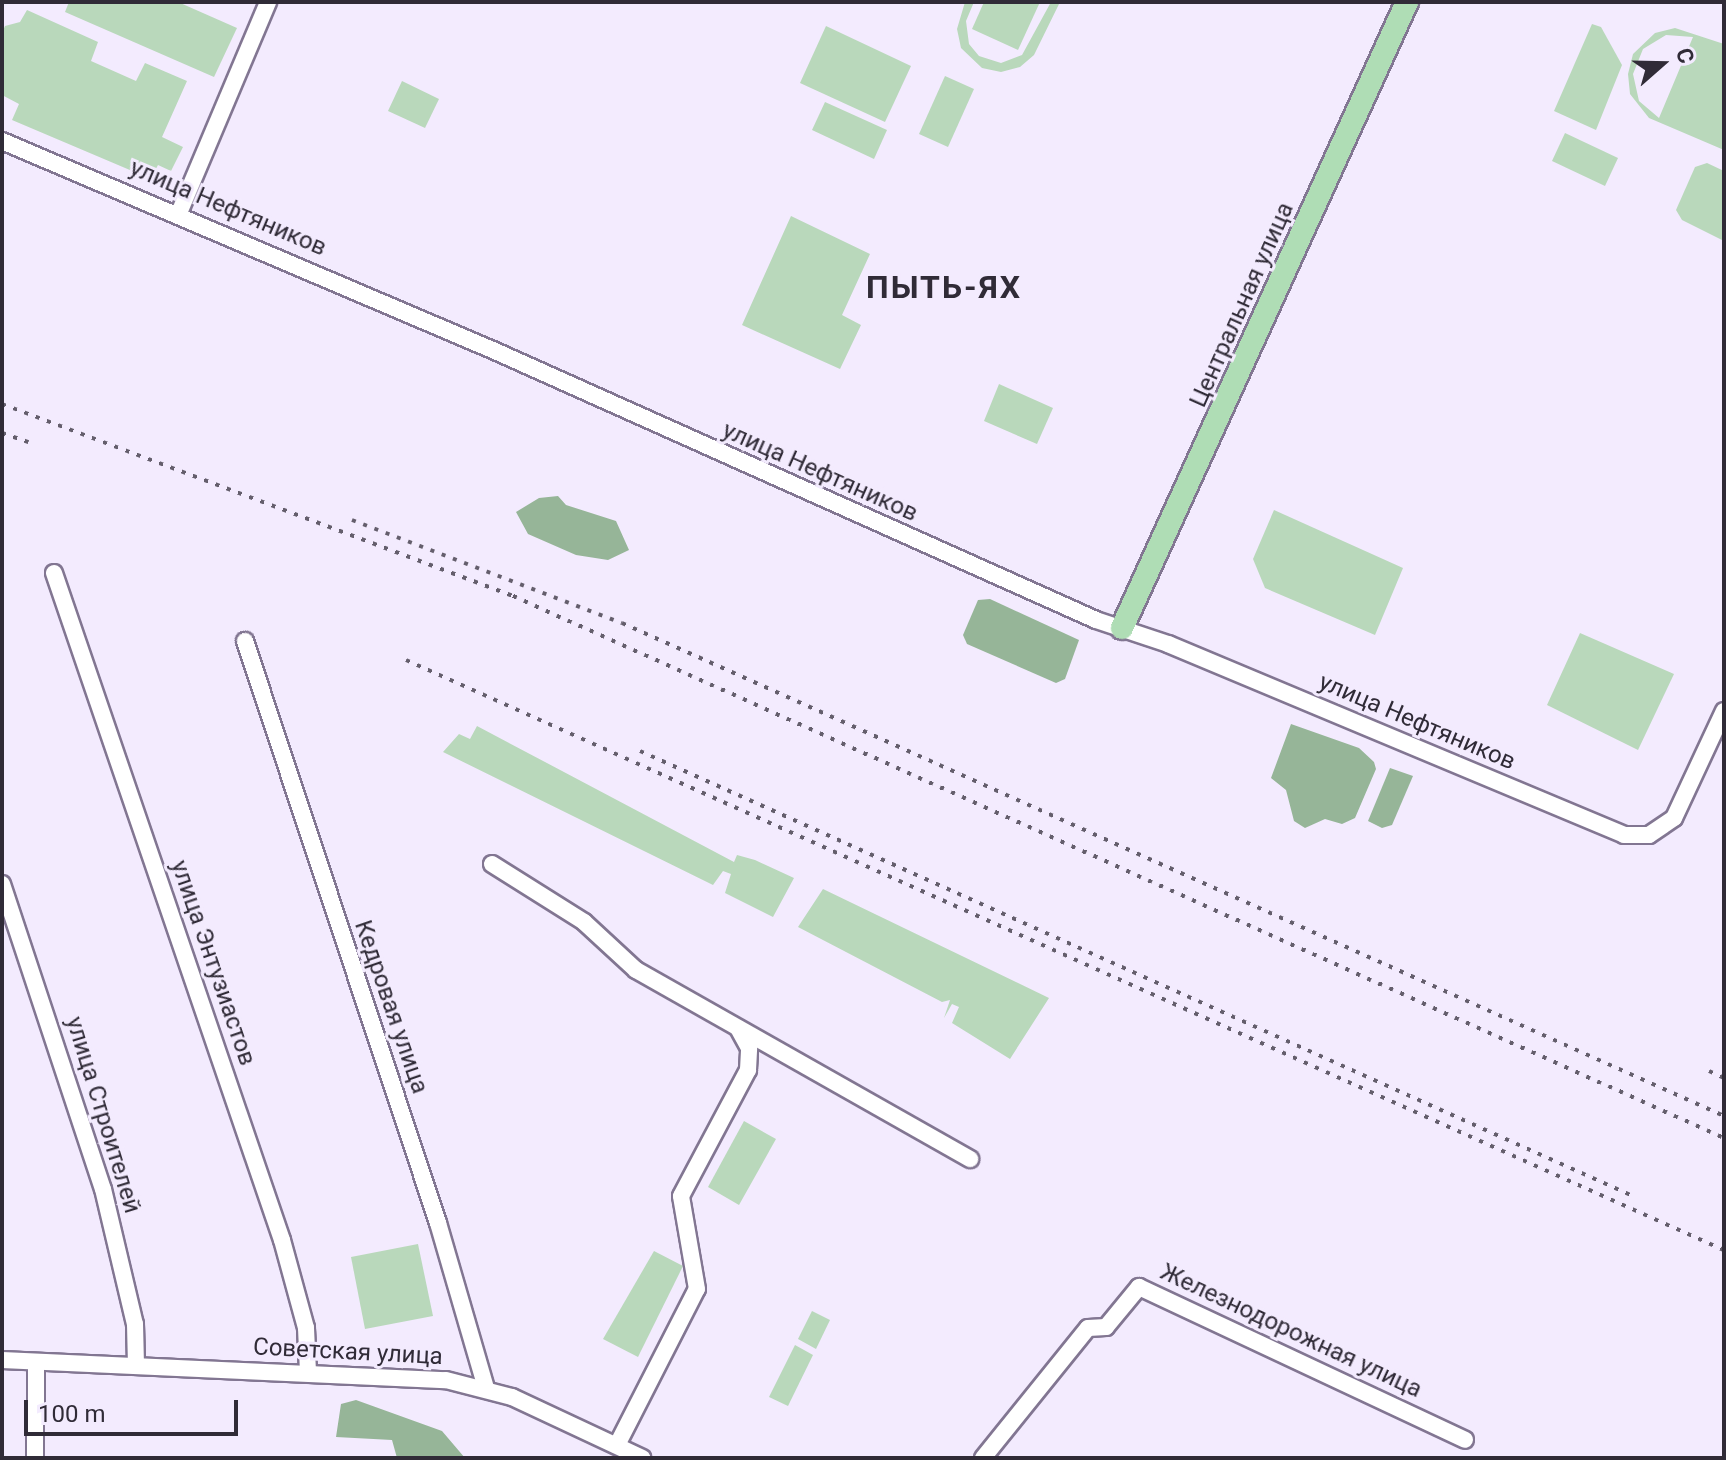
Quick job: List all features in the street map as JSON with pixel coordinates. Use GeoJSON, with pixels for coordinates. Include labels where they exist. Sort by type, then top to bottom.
{"type":"FeatureCollection","features":[{"type":"Feature","properties":{"kind":"main road","name":"Центральная улица"},"geometry":{"type":"LineString","coordinates":[[1122,628],[1407,2]]}},
{"type":"Feature","properties":{"kind":"street"},"geometry":{"type":"LineString","coordinates":[[179,213],[268,2]]}},
{"type":"Feature","properties":{"kind":"street","name":"улица Нефтяников"},"geometry":{"type":"LineString","coordinates":[[2,141],[179,213],[1122,628],[1624,835],[1649,835],[1674,818],[1724,711]]}},
{"type":"Feature","properties":{"kind":"street","name":"улица Энтузиастов"},"geometry":{"type":"LineString","coordinates":[[54,573],[282,1240],[306,1328],[308,1372]]}},
{"type":"Feature","properties":{"kind":"street","name":"Кедровая улица"},"geometry":{"type":"LineString","coordinates":[[245,641],[438,1223],[486,1388]]}},
{"type":"Feature","properties":{"kind":"street"},"geometry":{"type":"LineString","coordinates":[[492,864],[584,922],[636,970],[970,1159]]}},
{"type":"Feature","properties":{"kind":"street","name":"улица Строителей"},"geometry":{"type":"LineString","coordinates":[[2,884],[112,1221],[137,1333],[136,1366]]}},
{"type":"Feature","properties":{"kind":"street"},"geometry":{"type":"LineString","coordinates":[[617,1445],[697,1289],[681,1196],[748,1070],[749,1048],[737,1026]]}},
{"type":"Feature","properties":{"kind":"street","name":"Железнодорожная улица"},"geometry":{"type":"LineString","coordinates":[[983,1458],[1088,1328],[1106,1327],[1139,1287],[1465,1440]]}},
{"type":"Feature","properties":{"kind":"street","name":"Советская улица"},"geometry":{"type":"LineString","coordinates":[[2,1360],[418,1376],[486,1388],[642,1458]]}},
{"type":"Feature","properties":{"kind":"street"},"geometry":{"type":"LineString","coordinates":[[35,1458],[36,1362]]}},
{"type":"Feature","properties":{"kind":"green space"},"geometry":{"type":"Polygon","coordinates":[[[69,2],[178,2],[237,28],[214,77],[65,12],[69,2]]]}},
{"type":"Feature","properties":{"kind":"green space"},"geometry":{"type":"Polygon","coordinates":[[[965,2],[974,2],[966,21],[969,44],[979,56],[1001,63],[1022,55],[1051,2],[1060,2],[1034,55],[1020,67],[1001,72],[982,68],[961,48],[957,29],[965,2]]]}},
{"type":"Feature","properties":{"kind":"green space"},"geometry":{"type":"Polygon","coordinates":[[[984,2],[1040,2],[1018,50],[972,29],[984,2]]]}},
{"type":"Feature","properties":{"kind":"green space"},"geometry":{"type":"Polygon","coordinates":[[[27,10],[98,42],[91,61],[136,81],[145,63],[187,81],[162,137],[183,147],[171,171],[158,165],[152,176],[144,176],[12,120],[19,104],[2,95],[2,33],[5,26],[20,22],[27,10]]]}},
{"type":"Feature","properties":{"kind":"green space"},"geometry":{"type":"Polygon","coordinates":[[[1592,24],[1601,27],[1622,65],[1596,130],[1554,111],[1592,24]]]}},
{"type":"Feature","properties":{"kind":"green space"},"geometry":{"type":"Polygon","coordinates":[[[826,26],[911,66],[885,122],[800,83],[826,26]]]}},
{"type":"Feature","properties":{"kind":"green space"},"geometry":{"type":"Polygon","coordinates":[[[1675,28],[1724,44],[1724,150],[1649,118],[1630,94],[1628,74],[1633,54],[1655,33],[1675,28]],[[1666,35],[1643,49],[1633,74],[1639,101],[1659,118],[1693,37],[1666,35]]]}},
{"type":"Feature","properties":{"kind":"green space"},"geometry":{"type":"Polygon","coordinates":[[[945,76],[974,89],[948,147],[919,134],[945,76]]]}},
{"type":"Feature","properties":{"kind":"green space"},"geometry":{"type":"Polygon","coordinates":[[[402,81],[439,99],[425,128],[388,111],[402,81]]]}},
{"type":"Feature","properties":{"kind":"green space"},"geometry":{"type":"Polygon","coordinates":[[[825,102],[887,130],[874,159],[812,130],[825,102]]]}},
{"type":"Feature","properties":{"kind":"green space"},"geometry":{"type":"Polygon","coordinates":[[[1565,133],[1618,158],[1605,186],[1552,161],[1565,133]]]}},
{"type":"Feature","properties":{"kind":"green space"},"geometry":{"type":"Polygon","coordinates":[[[1707,163],[1724,171],[1724,241],[1682,220],[1676,210],[1695,167],[1707,163]]]}},
{"type":"Feature","properties":{"kind":"green space"},"geometry":{"type":"Polygon","coordinates":[[[791,216],[870,254],[842,315],[861,325],[840,369],[742,325],[791,216]]]}},
{"type":"Feature","properties":{"kind":"green space"},"geometry":{"type":"Polygon","coordinates":[[[999,384],[1053,408],[1037,444],[984,421],[999,384]]]}},
{"type":"Feature","properties":{"kind":"green space"},"geometry":{"type":"Polygon","coordinates":[[[558,496],[566,505],[616,521],[629,550],[608,560],[576,555],[528,534],[516,512],[539,498],[558,496]]]}},
{"type":"Feature","properties":{"kind":"green space"},"geometry":{"type":"Polygon","coordinates":[[[1274,510],[1403,568],[1375,635],[1265,588],[1253,559],[1274,510]]]}},
{"type":"Feature","properties":{"kind":"green space"},"geometry":{"type":"Polygon","coordinates":[[[990,599],[1079,640],[1065,679],[1056,683],[967,644],[963,635],[978,600],[990,599]]]}},
{"type":"Feature","properties":{"kind":"green space"},"geometry":{"type":"Polygon","coordinates":[[[1580,633],[1674,674],[1638,750],[1547,705],[1580,633]]]}},
{"type":"Feature","properties":{"kind":"green space"},"geometry":{"type":"Polygon","coordinates":[[[1291,724],[1359,748],[1374,762],[1376,769],[1355,818],[1342,824],[1325,819],[1305,828],[1294,821],[1286,790],[1271,778],[1291,724]]]}},
{"type":"Feature","properties":{"kind":"green space"},"geometry":{"type":"Polygon","coordinates":[[[477,726],[734,862],[737,855],[794,878],[773,917],[725,893],[731,874],[723,871],[713,885],[443,752],[459,734],[470,739],[477,726]]]}},
{"type":"Feature","properties":{"kind":"green space"},"geometry":{"type":"Polygon","coordinates":[[[1390,768],[1413,776],[1392,825],[1382,828],[1368,821],[1390,768]]]}},
{"type":"Feature","properties":{"kind":"green space"},"geometry":{"type":"Polygon","coordinates":[[[823,889],[1049,998],[1010,1059],[952,1023],[959,1007],[952,1004],[944,1018],[950,1000],[942,1002],[798,927],[823,889]]]}},
{"type":"Feature","properties":{"kind":"green space"},"geometry":{"type":"Polygon","coordinates":[[[744,1121],[776,1139],[739,1205],[708,1187],[744,1121]]]}},
{"type":"Feature","properties":{"kind":"green space"},"geometry":{"type":"Polygon","coordinates":[[[418,1244],[433,1316],[365,1329],[351,1257],[418,1244]]]}},
{"type":"Feature","properties":{"kind":"green space"},"geometry":{"type":"Polygon","coordinates":[[[654,1251],[683,1266],[638,1357],[603,1339],[654,1251]]]}},
{"type":"Feature","properties":{"kind":"green space"},"geometry":{"type":"Polygon","coordinates":[[[812,1311],[830,1320],[816,1349],[798,1339],[812,1311]]]}},
{"type":"Feature","properties":{"kind":"green space"},"geometry":{"type":"Polygon","coordinates":[[[795,1345],[813,1355],[788,1406],[769,1397],[795,1345]]]}},
{"type":"Feature","properties":{"kind":"green space"},"geometry":{"type":"Polygon","coordinates":[[[356,1400],[442,1431],[465,1458],[397,1458],[392,1440],[336,1437],[341,1404],[356,1400]]]}},
{"type":"Feature","properties":{"kind":"railway"},"geometry":{"type":"LineString","coordinates":[[2,404],[513,596],[1724,1138]]}},
{"type":"Feature","properties":{"kind":"railway"},"geometry":{"type":"LineString","coordinates":[[2,433],[28,442]]}},
{"type":"Feature","properties":{"kind":"railway"},"geometry":{"type":"LineString","coordinates":[[352,520],[622,623],[1724,1116]]}},
{"type":"Feature","properties":{"kind":"railway"},"geometry":{"type":"LineString","coordinates":[[406,660],[1724,1250]]}},
{"type":"Feature","properties":{"kind":"railway"},"geometry":{"type":"LineString","coordinates":[[640,751],[1633,1196]]}},
{"type":"Feature","properties":{"kind":"railway"},"geometry":{"type":"LineString","coordinates":[[1709,1071],[1724,1078]]}},
{"type":"Feature","properties":{"kind":"district","name":"ПЫТЬ-ЯХ"},"geometry":{"type":"Point","coordinates":[944,287]}}]}
